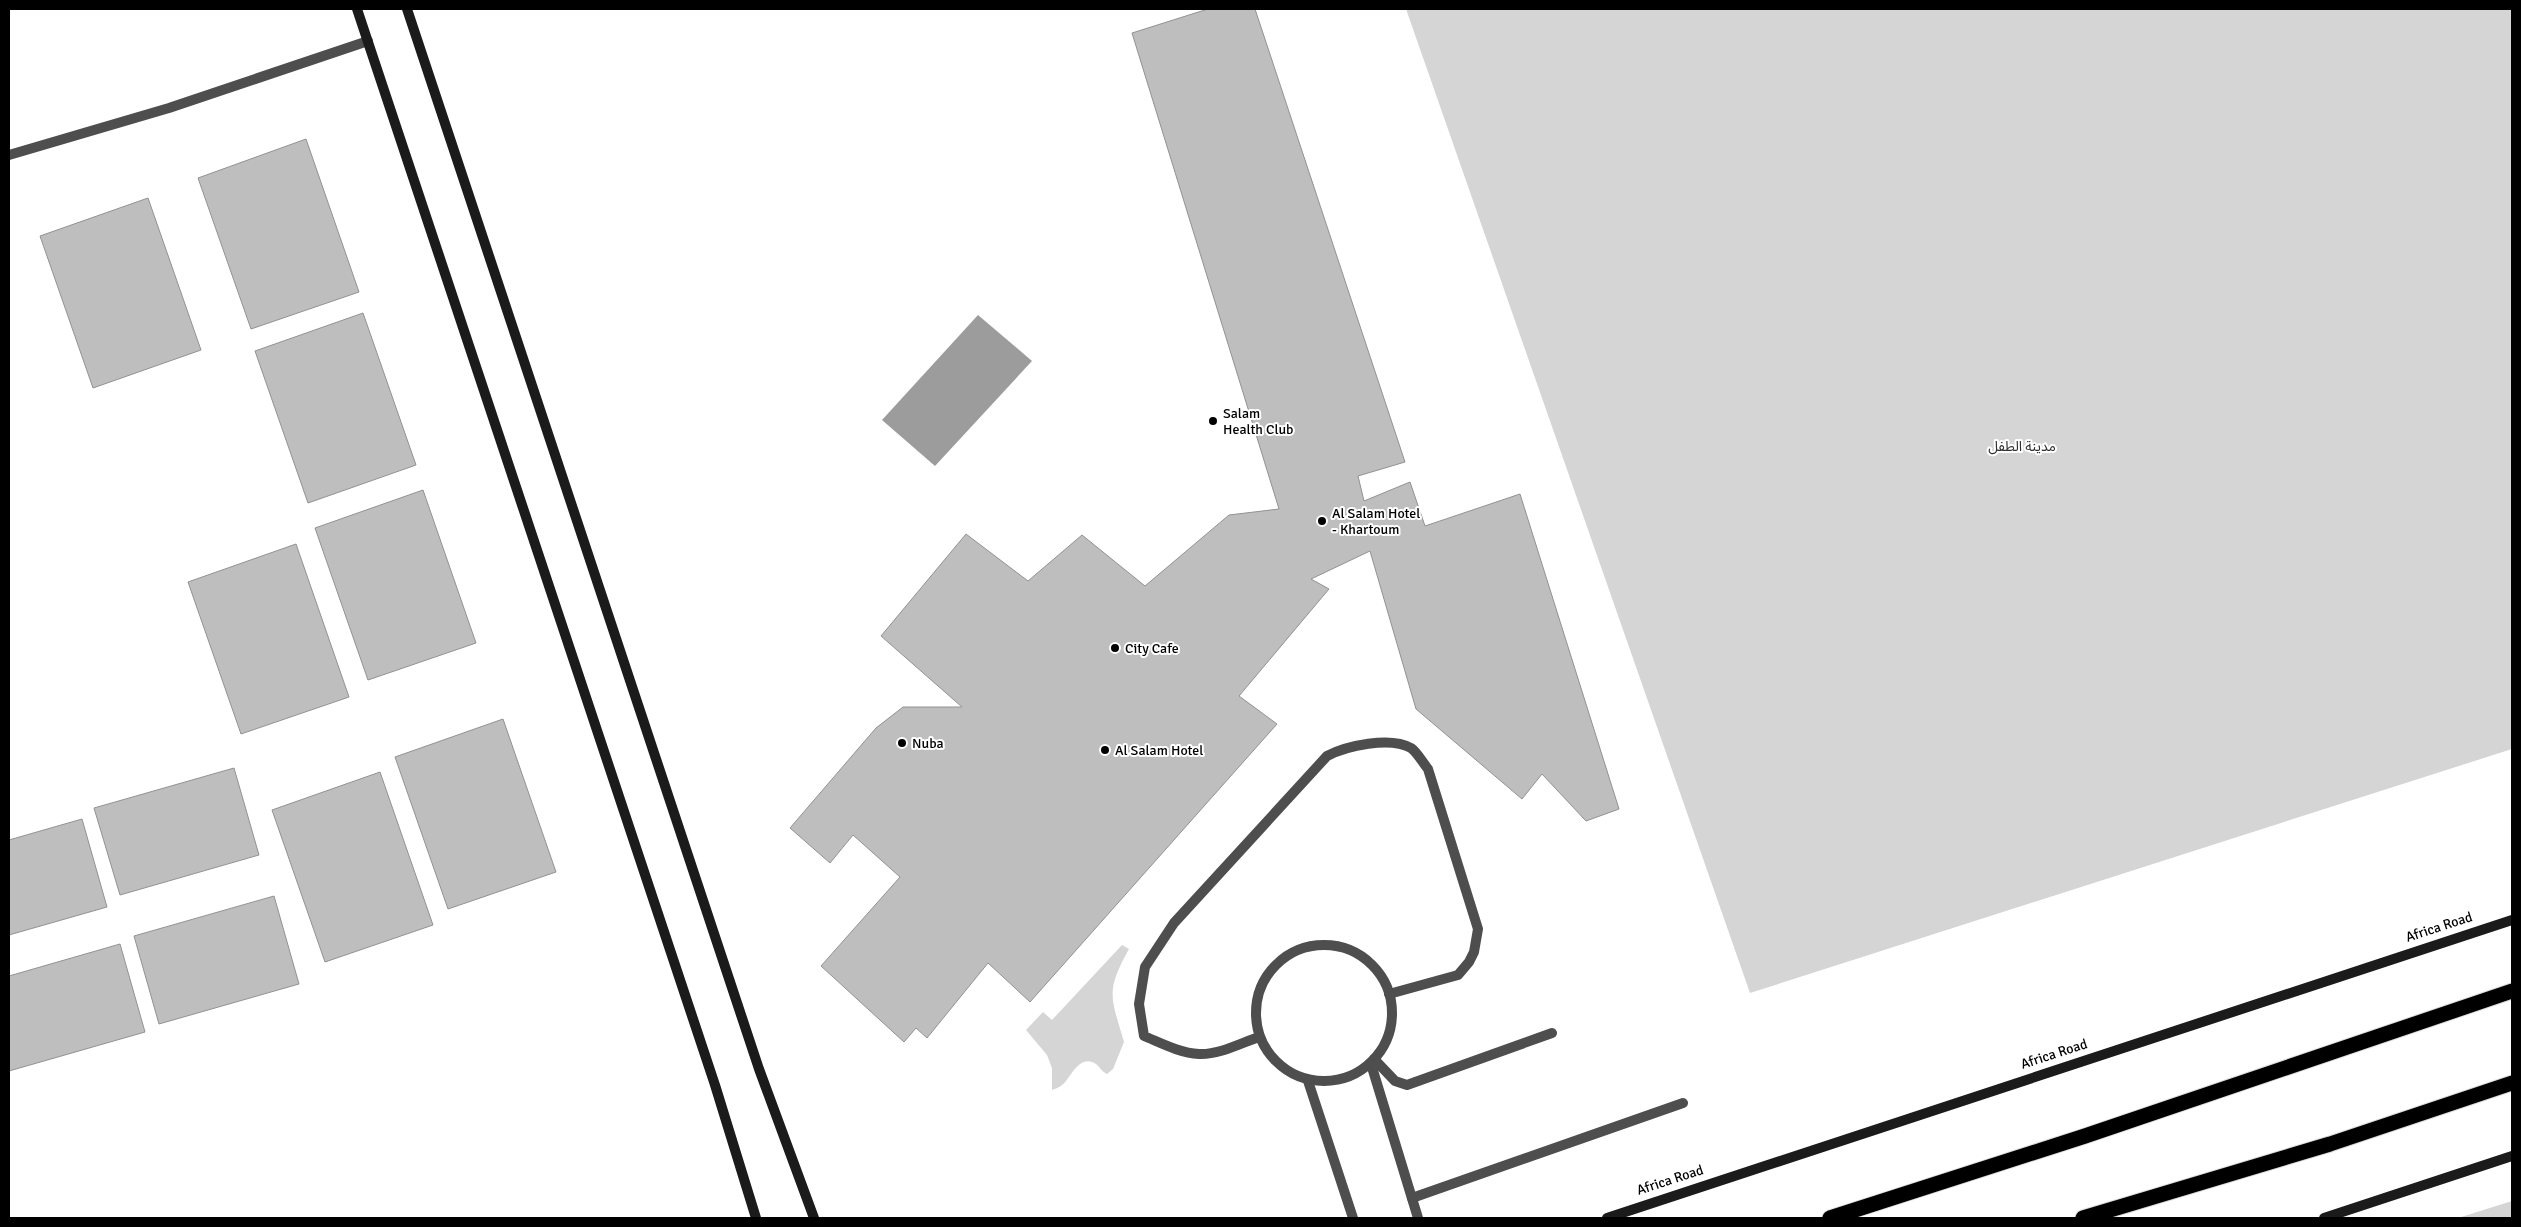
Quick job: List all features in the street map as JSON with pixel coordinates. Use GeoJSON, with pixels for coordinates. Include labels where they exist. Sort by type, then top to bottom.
{"type":"FeatureCollection","features":[{"type":"Feature","properties":{"kind":"highway"},"geometry":{"type":"LineString","coordinates":[[1830,1218],[2076,1139],[2512,991]]}},
{"type":"Feature","properties":{"kind":"highway"},"geometry":{"type":"LineString","coordinates":[[2083,1218],[2330,1144],[2512,1083]]}},
{"type":"Feature","properties":{"kind":"street"},"geometry":{"type":"LineString","coordinates":[[357,9],[714,1085],[756,1218]]}},
{"type":"Feature","properties":{"kind":"street"},"geometry":{"type":"LineString","coordinates":[[407,9],[756,1060],[814,1218]]}},
{"type":"Feature","properties":{"kind":"street"},"geometry":{"type":"LineString","coordinates":[[9,155],[169,108],[368,41]]}},
{"type":"Feature","properties":{"kind":"street"},"geometry":{"type":"LineString","coordinates":[[1259,1037],[1222,1050],[1200,1054],[1174,1048],[1144,1036],[1139,1004],[1145,967],[1174,923],[1327,756],[1342,748],[1386,742],[1411,748],[1428,770],[1478,929],[1472,957],[1458,975],[1389,994]]}},
{"type":"Feature","properties":{"kind":"street","name":"Africa Road"},"geometry":{"type":"LineString","coordinates":[[1607,1218],[2512,920]]}},
{"type":"Feature","properties":{"kind":"street"},"geometry":{"type":"LineString","coordinates":[[1329,945],[1351,950],[1370,962],[1384,980],[1389,994],[1392,1024],[1385,1045],[1373,1061],[1353,1076],[1331,1082],[1308,1080],[1287,1071],[1270,1057],[1259,1037],[1256,1014],[1259,992],[1270,972],[1286,956],[1307,946],[1329,945]]}},
{"type":"Feature","properties":{"kind":"street"},"geometry":{"type":"LineString","coordinates":[[1373,1061],[1395,1081],[1407,1085],[1552,1033]]}},
{"type":"Feature","properties":{"kind":"street"},"geometry":{"type":"LineString","coordinates":[[1373,1061],[1418,1218]]}},
{"type":"Feature","properties":{"kind":"street"},"geometry":{"type":"LineString","coordinates":[[1308,1080],[1353,1218]]}},
{"type":"Feature","properties":{"kind":"street"},"geometry":{"type":"LineString","coordinates":[[1412,1198],[1683,1103]]}},
{"type":"Feature","properties":{"kind":"street"},"geometry":{"type":"LineString","coordinates":[[2324,1218],[2512,1156]]}},
{"type":"Feature","properties":{"kind":"green space","name":"مدينة الطفل"},"geometry":{"type":"Polygon","coordinates":[[[1406,9],[2512,9],[2512,749],[1750,993],[1406,9]]]}},
{"type":"Feature","properties":{"kind":"green space"},"geometry":{"type":"Polygon","coordinates":[[[1122,945],[1129,949],[1116,975],[1113,995],[1116,1015],[1124,1042],[1113,1069],[1107,1074],[1096,1064],[1086,1061],[1078,1066],[1063,1084],[1052,1090],[1052,1068],[1047,1055],[1026,1030],[1043,1012],[1052,1020],[1122,945]]]}},
{"type":"Feature","properties":{"kind":"green space"},"geometry":{"type":"Polygon","coordinates":[[[2512,1201],[2512,1218],[2458,1218],[2512,1201]]]}},
{"type":"Feature","properties":{"kind":"shaded area"},"geometry":{"type":"Polygon","coordinates":[[[978,315],[1032,361],[935,466],[882,420],[978,315]]]}},
{"type":"Feature","properties":{"kind":"building","name":"Al Salam Hotel - Khartoum"},"geometry":{"type":"Polygon","coordinates":[[[1208,9],[1255,9],[1405,462],[1358,476],[1364,501],[1410,482],[1425,526],[1520,494],[1619,809],[1586,821],[1542,774],[1522,799],[1416,709],[1370,551],[1311,579],[1329,589],[1239,696],[1277,724],[1030,1002],[988,963],[927,1038],[916,1028],[904,1042],[821,966],[900,877],[853,835],[830,863],[790,828],[876,728],[903,707],[962,707],[881,636],[966,534],[1028,581],[1082,535],[1145,586],[1229,515],[1279,509],[1132,33],[1208,9]]]}},
{"type":"Feature","properties":{"kind":"building"},"geometry":{"type":"Polygon","coordinates":[[[306,139],[359,292],[251,329],[198,178],[306,139]]]}},
{"type":"Feature","properties":{"kind":"building"},"geometry":{"type":"Polygon","coordinates":[[[148,198],[201,350],[93,388],[40,236],[148,198]]]}},
{"type":"Feature","properties":{"kind":"building"},"geometry":{"type":"Polygon","coordinates":[[[363,313],[416,465],[308,503],[255,351],[363,313]]]}},
{"type":"Feature","properties":{"kind":"building"},"geometry":{"type":"Polygon","coordinates":[[[423,490],[476,643],[368,680],[315,528],[423,490]]]}},
{"type":"Feature","properties":{"kind":"building"},"geometry":{"type":"Polygon","coordinates":[[[296,544],[349,697],[241,734],[188,582],[296,544]]]}},
{"type":"Feature","properties":{"kind":"building"},"geometry":{"type":"Polygon","coordinates":[[[503,719],[556,872],[448,909],[395,757],[503,719]]]}},
{"type":"Feature","properties":{"kind":"building"},"geometry":{"type":"Polygon","coordinates":[[[234,768],[259,855],[120,895],[94,808],[234,768]]]}},
{"type":"Feature","properties":{"kind":"building"},"geometry":{"type":"Polygon","coordinates":[[[380,772],[433,925],[325,962],[272,810],[380,772]]]}},
{"type":"Feature","properties":{"kind":"building"},"geometry":{"type":"Polygon","coordinates":[[[82,819],[107,907],[9,935],[9,840],[82,819]]]}},
{"type":"Feature","properties":{"kind":"building"},"geometry":{"type":"Polygon","coordinates":[[[274,896],[299,984],[159,1024],[134,936],[274,896]]]}},
{"type":"Feature","properties":{"kind":"building"},"geometry":{"type":"Polygon","coordinates":[[[120,944],[145,1032],[9,1071],[9,976],[120,944]]]}},
{"type":"Feature","properties":{"kind":"place","name":"Salam Health Club"},"geometry":{"type":"Point","coordinates":[1213,421]}},
{"type":"Feature","properties":{"kind":"place","name":"Al Salam Hotel - Khartoum"},"geometry":{"type":"Point","coordinates":[1322,521]}},
{"type":"Feature","properties":{"kind":"place","name":"City Cafe"},"geometry":{"type":"Point","coordinates":[1115,648]}},
{"type":"Feature","properties":{"kind":"place","name":"Nuba"},"geometry":{"type":"Point","coordinates":[902,743]}},
{"type":"Feature","properties":{"kind":"place","name":"Al Salam Hotel"},"geometry":{"type":"Point","coordinates":[1105,750]}}]}
